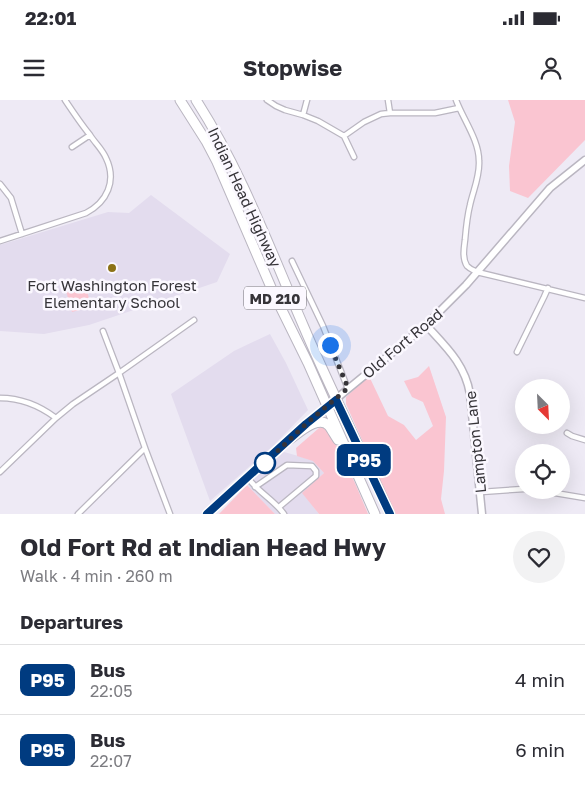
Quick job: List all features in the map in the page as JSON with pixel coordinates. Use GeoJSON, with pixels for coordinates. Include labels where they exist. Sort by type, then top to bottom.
{"type":"FeatureCollection","features":[{"type":"Feature","properties":{"kind":"highway","name":"Indian Head Highway"},"geometry":{"type":"LineString","coordinates":[[180,100],[216,162],[273,292],[328,406],[375,514]]}},
{"type":"Feature","properties":{"kind":"highway","name":"Indian Head Highway"},"geometry":{"type":"LineString","coordinates":[[196,100],[245,191],[336,400],[390,514]]}},
{"type":"Feature","properties":{"kind":"highway"},"geometry":{"type":"LineString","coordinates":[[290,439],[316,422],[328,425],[367,497]]}},
{"type":"Feature","properties":{"kind":"main road","name":"Old Fort Road"},"geometry":{"type":"LineString","coordinates":[[207,514],[348,388],[426,325],[455,298],[550,188],[585,160]]}},
{"type":"Feature","properties":{"kind":"main road","name":"Lampton Lane"},"geometry":{"type":"LineString","coordinates":[[426,325],[462,368],[466,378],[470,394],[482,514]]}},
{"type":"Feature","properties":{"kind":"street"},"geometry":{"type":"LineString","coordinates":[[0,241],[86,214],[98,206],[106,195],[111,177],[109,164],[65,100]]}},
{"type":"Feature","properties":{"kind":"street"},"geometry":{"type":"LineString","coordinates":[[267,100],[285,110],[324,124],[344,136],[354,157]]}},
{"type":"Feature","properties":{"kind":"street"},"geometry":{"type":"LineString","coordinates":[[303,115],[307,100]]}},
{"type":"Feature","properties":{"kind":"street"},"geometry":{"type":"LineString","coordinates":[[388,100],[390,113]]}},
{"type":"Feature","properties":{"kind":"street"},"geometry":{"type":"LineString","coordinates":[[456,100],[476,143],[480,160],[468,217],[464,252],[467,266],[477,272],[585,298]]}},
{"type":"Feature","properties":{"kind":"street"},"geometry":{"type":"LineString","coordinates":[[344,136],[375,116],[390,113],[435,113],[459,108]]}},
{"type":"Feature","properties":{"kind":"street"},"geometry":{"type":"LineString","coordinates":[[72,147],[90,135]]}},
{"type":"Feature","properties":{"kind":"street"},"geometry":{"type":"LineString","coordinates":[[0,184],[11,198],[22,234]]}},
{"type":"Feature","properties":{"kind":"street"},"geometry":{"type":"LineString","coordinates":[[292,261],[323,326],[348,388]]}},
{"type":"Feature","properties":{"kind":"street"},"geometry":{"type":"LineString","coordinates":[[516,352],[548,288]]}},
{"type":"Feature","properties":{"kind":"street"},"geometry":{"type":"LineString","coordinates":[[0,472],[73,404],[194,320]]}},
{"type":"Feature","properties":{"kind":"street"},"geometry":{"type":"LineString","coordinates":[[103,331],[170,514]]}},
{"type":"Feature","properties":{"kind":"street"},"geometry":{"type":"LineString","coordinates":[[0,398],[14,399],[32,405],[49,412],[56,418]]}},
{"type":"Feature","properties":{"kind":"street"},"geometry":{"type":"LineString","coordinates":[[569,434],[585,440]]}},
{"type":"Feature","properties":{"kind":"street"},"geometry":{"type":"LineString","coordinates":[[78,514],[145,448]]}},
{"type":"Feature","properties":{"kind":"street"},"geometry":{"type":"LineString","coordinates":[[255,487],[287,465],[312,466],[316,476],[279,507]]}},
{"type":"Feature","properties":{"kind":"street"},"geometry":{"type":"LineString","coordinates":[[248,478],[284,514]]}},
{"type":"Feature","properties":{"kind":"street"},"geometry":{"type":"LineString","coordinates":[[481,492],[515,490]]}},
{"type":"Feature","properties":{"kind":"street"},"geometry":{"type":"LineString","coordinates":[[570,496],[585,498]]}},
{"type":"Feature","properties":{"kind":"shaded area"},"geometry":{"type":"Polygon","coordinates":[[[508,100],[585,100],[585,140],[528,198],[510,191],[509,166],[515,122],[508,100]]]}},
{"type":"Feature","properties":{"kind":"shaded area","name":"Fort Washington Forest Elementary School"},"geometry":{"type":"Polygon","coordinates":[[[151,195],[230,254],[217,282],[89,325],[44,334],[0,331],[0,245],[108,212],[129,213],[151,195]]]}},
{"type":"Feature","properties":{"kind":"shaded area"},"geometry":{"type":"Polygon","coordinates":[[[86,286],[91,307],[72,312],[66,291],[86,286]]]}},
{"type":"Feature","properties":{"kind":"shaded area"},"geometry":{"type":"Polygon","coordinates":[[[270,334],[308,410],[274,445],[210,501],[171,394],[234,351],[270,334]]]}},
{"type":"Feature","properties":{"kind":"shaded area"},"geometry":{"type":"Polygon","coordinates":[[[429,366],[446,417],[441,499],[445,514],[395,514],[346,404],[346,397],[369,376],[388,416],[404,425],[416,440],[433,426],[423,402],[412,397],[404,381],[418,377],[429,366]]]}},
{"type":"Feature","properties":{"kind":"shaded area"},"geometry":{"type":"Polygon","coordinates":[[[323,427],[335,442],[368,514],[319,514],[302,493],[324,473],[313,461],[297,456],[296,448],[319,428],[323,427]]]}},
{"type":"Feature","properties":{"kind":"shaded area"},"geometry":{"type":"Polygon","coordinates":[[[284,452],[313,460],[324,473],[303,493],[319,514],[275,514],[247,485],[284,452]]]}},
{"type":"Feature","properties":{"kind":"shaded area"},"geometry":{"type":"Polygon","coordinates":[[[247,485],[275,514],[219,514],[247,485]]]}},
{"type":"Feature","properties":{"kind":"bus line","name":"P95"},"geometry":{"type":"LineString","coordinates":[[207,514],[306,424],[336,400],[390,514]]}},
{"type":"Feature","properties":{"kind":"place","name":"Fort Washington Forest Elementary School"},"geometry":{"type":"Point","coordinates":[112,268]}},
{"type":"Feature","properties":{"kind":"route"},"geometry":{"type":"LineString","coordinates":[[265,463],[348,388],[330,345]]}}]}
